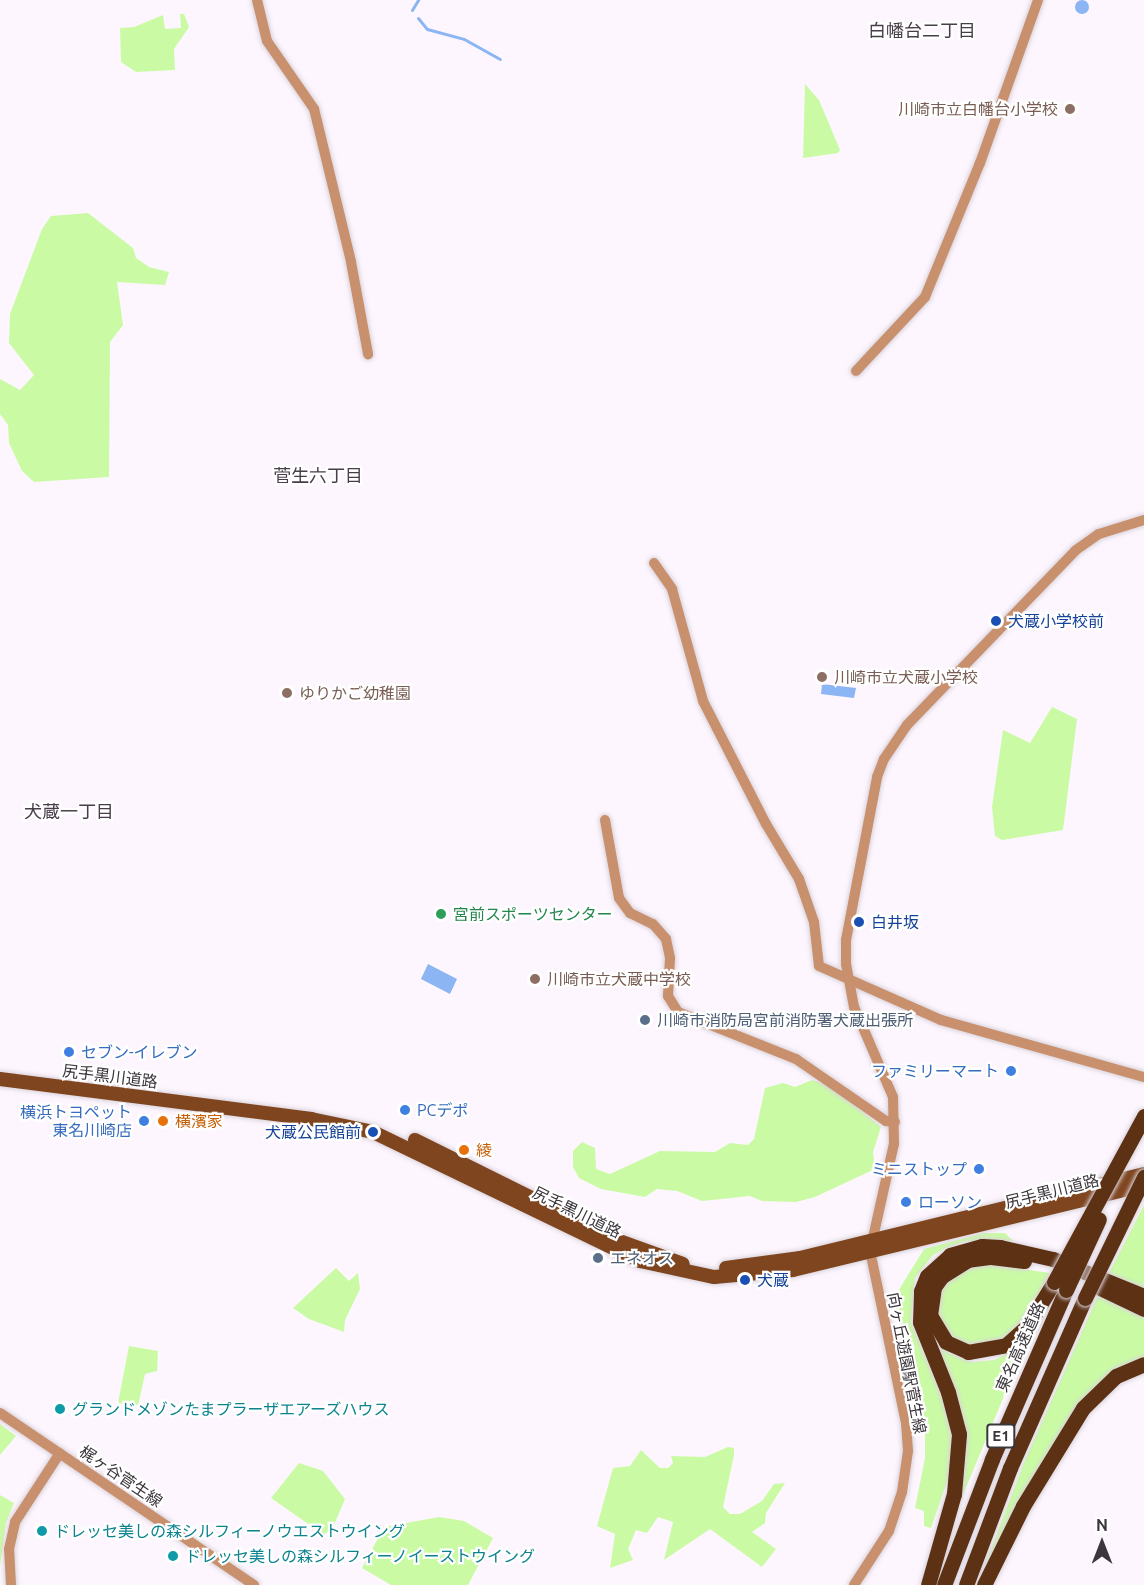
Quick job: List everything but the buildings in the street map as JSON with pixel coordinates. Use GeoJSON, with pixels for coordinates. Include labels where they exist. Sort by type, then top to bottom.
{"type":"FeatureCollection","features":[{"type":"Feature","properties":{"kind":"highway"},"geometry":{"type":"LineString","coordinates":[[1144,1116],[1060,1286],[1027,1326],[995,1350],[968,1352],[956,1348],[937,1330],[930,1315],[934,1287],[942,1276],[968,1260],[989,1257],[1048,1268],[1144,1309]]}},
{"type":"Feature","properties":{"kind":"highway","name":"東名高速道路"},"geometry":{"type":"LineString","coordinates":[[944,1585],[1060,1286],[1144,1130]]}},
{"type":"Feature","properties":{"kind":"highway","name":"E1"},"geometry":{"type":"LineString","coordinates":[[966,1585],[1010,1468],[1085,1298],[1144,1176]]}},
{"type":"Feature","properties":{"kind":"highway"},"geometry":{"type":"LineString","coordinates":[[928,1585],[954,1494],[959,1434],[948,1392],[920,1322],[921,1291],[927,1276],[950,1255],[982,1246],[1000,1247],[1053,1259],[1144,1296]]}},
{"type":"Feature","properties":{"kind":"highway"},"geometry":{"type":"LineString","coordinates":[[984,1585],[1023,1506],[1083,1408],[1116,1376],[1144,1364]]}},
{"type":"Feature","properties":{"kind":"main road","name":"尻手黒川道路"},"geometry":{"type":"LineString","coordinates":[[0,1070],[312,1110],[375,1125],[421,1143],[634,1248],[695,1266],[738,1268],[870,1246],[1144,1185]]}},
{"type":"Feature","properties":{"kind":"main road","name":"尻手黒川道路"},"geometry":{"type":"LineString","coordinates":[[0,1079],[311,1119],[373,1132],[611,1248],[684,1273],[752,1277],[1144,1176]]}},
{"type":"Feature","properties":{"kind":"street"},"geometry":{"type":"LineString","coordinates":[[257,0],[267,41],[314,109],[351,262],[368,354]]}},
{"type":"Feature","properties":{"kind":"street"},"geometry":{"type":"LineString","coordinates":[[856,371],[925,297],[980,163],[1038,0]]}},
{"type":"Feature","properties":{"kind":"street"},"geometry":{"type":"LineString","coordinates":[[870,1246],[895,1122],[888,1081],[854,1007],[847,980],[846,940],[879,771],[894,742],[1076,550],[1099,534],[1144,520]]}},
{"type":"Feature","properties":{"kind":"street"},"geometry":{"type":"LineString","coordinates":[[654,563],[672,590],[703,701],[766,824],[799,879],[814,922],[819,966],[847,980],[962,1027],[1144,1077]]}},
{"type":"Feature","properties":{"kind":"street"},"geometry":{"type":"LineString","coordinates":[[605,820],[619,898],[630,913],[653,924],[666,939],[670,958],[668,996],[678,1012],[796,1059],[886,1121],[895,1122]]}},
{"type":"Feature","properties":{"kind":"street","name":"向ヶ丘遊園駅菅生線"},"geometry":{"type":"LineString","coordinates":[[854,1585],[889,1531],[902,1492],[908,1451],[906,1423],[870,1246]]}},
{"type":"Feature","properties":{"kind":"street","name":"梶ヶ谷菅生線"},"geometry":{"type":"LineString","coordinates":[[0,1413],[254,1585]]}},
{"type":"Feature","properties":{"kind":"street"},"geometry":{"type":"LineString","coordinates":[[11,1585],[9,1549],[15,1522],[60,1453]]}},
{"type":"Feature","properties":{"kind":"green space"},"geometry":{"type":"Polygon","coordinates":[[[180,14],[184,14],[189,27],[174,49],[175,70],[136,72],[121,62],[120,28],[134,27],[163,15],[165,29],[181,28],[180,14]]]}},
{"type":"Feature","properties":{"kind":"green space"},"geometry":{"type":"Polygon","coordinates":[[[805,84],[819,100],[840,150],[838,153],[803,158],[805,84]]]}},
{"type":"Feature","properties":{"kind":"green space"},"geometry":{"type":"Polygon","coordinates":[[[88,213],[133,248],[136,258],[149,267],[169,272],[165,285],[117,282],[123,325],[110,342],[109,477],[34,482],[22,471],[9,443],[8,425],[0,414],[0,379],[20,390],[34,375],[9,343],[10,314],[42,229],[51,216],[88,213]]]}},
{"type":"Feature","properties":{"kind":"green space"},"geometry":{"type":"Polygon","coordinates":[[[1052,707],[1077,719],[1063,830],[1002,840],[995,836],[992,807],[1003,730],[1030,743],[1052,707]]]}},
{"type":"Feature","properties":{"kind":"green space"},"geometry":{"type":"Polygon","coordinates":[[[812,1080],[830,1086],[881,1127],[873,1152],[875,1169],[815,1197],[796,1202],[762,1201],[750,1196],[702,1201],[677,1191],[657,1189],[645,1197],[601,1189],[579,1178],[573,1167],[573,1151],[582,1142],[595,1148],[596,1169],[610,1174],[660,1151],[715,1152],[730,1143],[748,1145],[754,1139],[765,1088],[783,1083],[795,1087],[812,1080]]]}},
{"type":"Feature","properties":{"kind":"green space"},"geometry":{"type":"Polygon","coordinates":[[[1144,1205],[1144,1289],[1109,1273],[1144,1205]]]}},
{"type":"Feature","properties":{"kind":"green space"},"geometry":{"type":"Polygon","coordinates":[[[983,1233],[1005,1233],[1013,1241],[967,1241],[948,1247],[933,1255],[915,1278],[911,1322],[942,1398],[952,1439],[948,1479],[931,1528],[924,1526],[924,1511],[915,1508],[925,1458],[925,1419],[906,1358],[897,1293],[924,1249],[983,1233]]]}},
{"type":"Feature","properties":{"kind":"green space"},"geometry":{"type":"Polygon","coordinates":[[[982,1263],[1050,1273],[1026,1315],[1008,1336],[998,1341],[964,1345],[947,1334],[938,1318],[940,1292],[958,1271],[982,1263]]]}},
{"type":"Feature","properties":{"kind":"green space"},"geometry":{"type":"Polygon","coordinates":[[[336,1268],[349,1281],[358,1273],[360,1289],[345,1320],[344,1332],[309,1319],[293,1308],[336,1268]]]}},
{"type":"Feature","properties":{"kind":"green space"},"geometry":{"type":"Polygon","coordinates":[[[1100,1291],[1144,1311],[1144,1359],[1112,1372],[1081,1401],[984,1567],[1025,1460],[1100,1291]]]}},
{"type":"Feature","properties":{"kind":"green space"},"geometry":{"type":"Polygon","coordinates":[[[927,1319],[939,1344],[951,1354],[972,1362],[994,1360],[1012,1351],[1034,1324],[950,1526],[962,1445],[927,1319]]]}},
{"type":"Feature","properties":{"kind":"green space"},"geometry":{"type":"Polygon","coordinates":[[[129,1346],[158,1351],[157,1371],[145,1374],[138,1406],[118,1403],[129,1346]]]}},
{"type":"Feature","properties":{"kind":"green space"},"geometry":{"type":"Polygon","coordinates":[[[0,1424],[16,1436],[0,1455],[0,1424]]]}},
{"type":"Feature","properties":{"kind":"green space"},"geometry":{"type":"Polygon","coordinates":[[[728,1447],[734,1448],[734,1455],[723,1507],[730,1514],[740,1514],[762,1501],[774,1484],[785,1483],[766,1513],[765,1523],[752,1532],[776,1549],[762,1567],[710,1529],[664,1560],[673,1522],[658,1517],[647,1533],[636,1530],[628,1549],[633,1560],[610,1568],[615,1534],[597,1526],[613,1468],[630,1466],[641,1450],[660,1468],[668,1468],[673,1463],[671,1456],[705,1457],[728,1447]]]}},
{"type":"Feature","properties":{"kind":"green space"},"geometry":{"type":"Polygon","coordinates":[[[299,1463],[323,1471],[345,1499],[334,1525],[324,1535],[271,1498],[299,1463]]]}},
{"type":"Feature","properties":{"kind":"green space"},"geometry":{"type":"Polygon","coordinates":[[[0,1495],[14,1503],[6,1523],[0,1566],[0,1495]]]}},
{"type":"Feature","properties":{"kind":"green space"},"geometry":{"type":"Polygon","coordinates":[[[439,1517],[464,1521],[493,1538],[468,1585],[391,1585],[362,1568],[384,1527],[439,1517]]]}},
{"type":"Feature","properties":{"kind":"water"},"geometry":{"type":"Polygon","coordinates":[[[1079,0],[1085,0],[1089,7],[1085,14],[1079,14],[1075,10],[1075,4],[1079,0]]]}},
{"type":"Feature","properties":{"kind":"water"},"geometry":{"type":"Polygon","coordinates":[[[822,684],[856,688],[854,698],[821,694],[822,684]]]}},
{"type":"Feature","properties":{"kind":"water"},"geometry":{"type":"Polygon","coordinates":[[[428,964],[457,979],[450,994],[421,979],[428,964]]]}},
{"type":"Feature","properties":{"kind":"waterway"},"geometry":{"type":"LineString","coordinates":[[412,10],[418,0]]}},
{"type":"Feature","properties":{"kind":"waterway"},"geometry":{"type":"LineString","coordinates":[[418,18],[427,29],[464,39],[500,59]]}},
{"type":"Feature","properties":{"kind":"place","name":"川崎市立白幡台小学校"},"geometry":{"type":"Point","coordinates":[1070,109]}},
{"type":"Feature","properties":{"kind":"place","name":"犬蔵小学校前"},"geometry":{"type":"Point","coordinates":[996,621]}},
{"type":"Feature","properties":{"kind":"place","name":"川崎市立犬蔵小学校"},"geometry":{"type":"Point","coordinates":[822,677]}},
{"type":"Feature","properties":{"kind":"place","name":"ゆりかご幼稚園"},"geometry":{"type":"Point","coordinates":[287,693]}},
{"type":"Feature","properties":{"kind":"place","name":"宮前スポーツセンター"},"geometry":{"type":"Point","coordinates":[441,914]}},
{"type":"Feature","properties":{"kind":"place","name":"白井坂"},"geometry":{"type":"Point","coordinates":[859,922]}},
{"type":"Feature","properties":{"kind":"place","name":"川崎市立犬蔵中学校"},"geometry":{"type":"Point","coordinates":[535,979]}},
{"type":"Feature","properties":{"kind":"place","name":"川崎市消防局宮前消防署犬蔵出張所"},"geometry":{"type":"Point","coordinates":[645,1020]}},
{"type":"Feature","properties":{"kind":"place","name":"セブン-イレブン"},"geometry":{"type":"Point","coordinates":[69,1052]}},
{"type":"Feature","properties":{"kind":"place","name":"ファミリーマート"},"geometry":{"type":"Point","coordinates":[1011,1071]}},
{"type":"Feature","properties":{"kind":"place","name":"PCデポ"},"geometry":{"type":"Point","coordinates":[405,1110]}},
{"type":"Feature","properties":{"kind":"place","name":"横浜トヨペット 東名川崎店"},"geometry":{"type":"Point","coordinates":[144,1121]}},
{"type":"Feature","properties":{"kind":"place","name":"横濱家"},"geometry":{"type":"Point","coordinates":[163,1121]}},
{"type":"Feature","properties":{"kind":"place","name":"犬蔵公民館前"},"geometry":{"type":"Point","coordinates":[373,1132]}},
{"type":"Feature","properties":{"kind":"place","name":"綾"},"geometry":{"type":"Point","coordinates":[464,1150]}},
{"type":"Feature","properties":{"kind":"place","name":"ミニストップ"},"geometry":{"type":"Point","coordinates":[979,1169]}},
{"type":"Feature","properties":{"kind":"place","name":"ローソン"},"geometry":{"type":"Point","coordinates":[906,1202]}},
{"type":"Feature","properties":{"kind":"place","name":"エネオス"},"geometry":{"type":"Point","coordinates":[598,1258]}},
{"type":"Feature","properties":{"kind":"place","name":"犬蔵"},"geometry":{"type":"Point","coordinates":[745,1280]}},
{"type":"Feature","properties":{"kind":"place","name":"グランドメゾンたまプラーザエアーズハウス"},"geometry":{"type":"Point","coordinates":[60,1409]}},
{"type":"Feature","properties":{"kind":"place","name":"ドレッセ美しの森シルフィーノウエストウイング"},"geometry":{"type":"Point","coordinates":[42,1531]}},
{"type":"Feature","properties":{"kind":"place","name":"ドレッセ美しの森シルフィーノイーストウイング"},"geometry":{"type":"Point","coordinates":[173,1556]}},
{"type":"Feature","properties":{"kind":"district","name":"白幡台二丁目"},"geometry":{"type":"Point","coordinates":[922,30]}},
{"type":"Feature","properties":{"kind":"district","name":"菅生六丁目"},"geometry":{"type":"Point","coordinates":[318,475]}},
{"type":"Feature","properties":{"kind":"district","name":"犬蔵一丁目"},"geometry":{"type":"Point","coordinates":[69,811]}}]}
